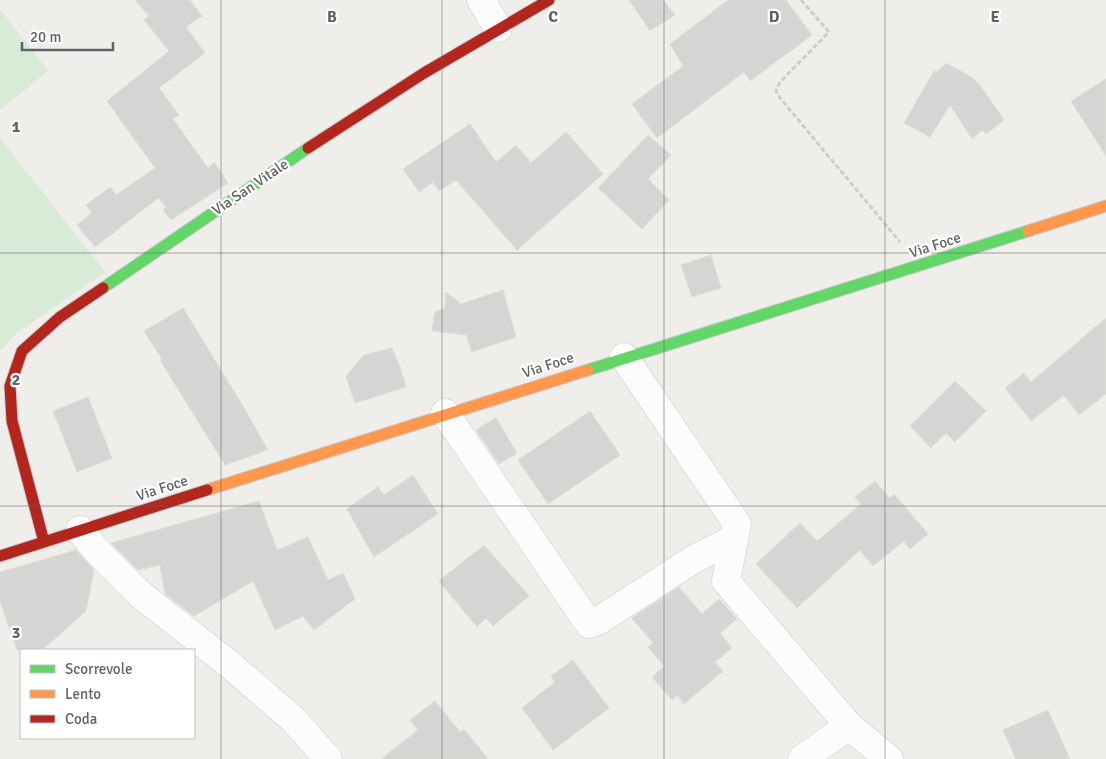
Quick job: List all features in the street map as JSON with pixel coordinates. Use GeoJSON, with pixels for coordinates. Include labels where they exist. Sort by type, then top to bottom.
{"type":"FeatureCollection","features":[{"type":"Feature","properties":{"kind":"main road","name":"Via San Vitale"},"geometry":{"type":"LineString","coordinates":[[44,542],[6,419],[10,386],[22,352],[60,317],[345,122],[498,28],[550,0]]}},
{"type":"Feature","properties":{"kind":"main road","name":"Via Foce"},"geometry":{"type":"LineString","coordinates":[[0,556],[1106,206]]}},
{"type":"Feature","properties":{"kind":"street"},"geometry":{"type":"LineString","coordinates":[[481,0],[498,28]]}},
{"type":"Feature","properties":{"kind":"street"},"geometry":{"type":"LineString","coordinates":[[624,357],[737,524],[726,581],[849,726],[888,759]]}},
{"type":"Feature","properties":{"kind":"street"},"geometry":{"type":"LineString","coordinates":[[445,414],[589,624],[598,621],[694,559],[734,539]]}},
{"type":"Feature","properties":{"kind":"street"},"geometry":{"type":"LineString","coordinates":[[80,530],[96,550],[141,596],[229,664],[294,720],[328,759]]}},
{"type":"Feature","properties":{"kind":"street"},"geometry":{"type":"LineString","coordinates":[[802,759],[849,726]]}},
{"type":"Feature","properties":{"kind":"path"},"geometry":{"type":"LineString","coordinates":[[801,0],[829,32],[780,82],[776,91],[920,265]]}},
{"type":"Feature","properties":{"kind":"green space"},"geometry":{"type":"Polygon","coordinates":[[[0,9],[48,71],[0,110],[0,9]]]}},
{"type":"Feature","properties":{"kind":"green space"},"geometry":{"type":"Polygon","coordinates":[[[0,138],[105,272],[17,333],[0,351],[0,138]]]}},
{"type":"Feature","properties":{"kind":"building"},"geometry":{"type":"Polygon","coordinates":[[[135,0],[190,0],[202,16],[186,27],[205,53],[159,88],[179,115],[173,119],[208,168],[214,162],[228,183],[171,220],[163,210],[166,207],[158,198],[95,247],[77,225],[92,213],[86,205],[110,187],[116,195],[155,168],[107,101],[169,51],[144,20],[149,16],[135,0]]]}},
{"type":"Feature","properties":{"kind":"building"},"geometry":{"type":"Polygon","coordinates":[[[629,0],[663,0],[675,15],[650,31],[629,0]]]}},
{"type":"Feature","properties":{"kind":"building"},"geometry":{"type":"Polygon","coordinates":[[[728,0],[786,0],[812,35],[750,81],[744,72],[657,138],[632,104],[683,66],[670,44],[728,0]]]}},
{"type":"Feature","properties":{"kind":"building"},"geometry":{"type":"Polygon","coordinates":[[[946,63],[971,77],[980,85],[1004,120],[986,134],[982,130],[972,139],[950,105],[930,137],[904,123],[934,71],[937,72],[946,63]]]}},
{"type":"Feature","properties":{"kind":"building"},"geometry":{"type":"Polygon","coordinates":[[[1106,79],[1106,156],[1071,101],[1106,79]]]}},
{"type":"Feature","properties":{"kind":"building"},"geometry":{"type":"Polygon","coordinates":[[[470,124],[496,162],[516,145],[531,163],[566,132],[603,174],[517,250],[456,180],[439,191],[433,182],[419,192],[403,169],[470,124]]]}},
{"type":"Feature","properties":{"kind":"building"},"geometry":{"type":"Polygon","coordinates":[[[648,135],[671,155],[648,179],[669,200],[642,229],[598,188],[648,135]]]}},
{"type":"Feature","properties":{"kind":"building"},"geometry":{"type":"Polygon","coordinates":[[[711,255],[721,288],[692,297],[681,265],[711,255]]]}},
{"type":"Feature","properties":{"kind":"building"},"geometry":{"type":"Polygon","coordinates":[[[503,290],[516,337],[472,352],[466,335],[432,331],[435,312],[445,308],[446,292],[461,304],[503,290]]]}},
{"type":"Feature","properties":{"kind":"building"},"geometry":{"type":"Polygon","coordinates":[[[183,308],[268,450],[225,465],[160,360],[162,359],[144,331],[183,308]]]}},
{"type":"Feature","properties":{"kind":"building"},"geometry":{"type":"Polygon","coordinates":[[[1106,318],[1106,394],[1079,415],[1064,395],[1031,421],[1005,388],[1024,373],[1031,382],[1106,318]]]}},
{"type":"Feature","properties":{"kind":"building"},"geometry":{"type":"Polygon","coordinates":[[[392,348],[406,387],[355,403],[346,376],[364,355],[392,348]]]}},
{"type":"Feature","properties":{"kind":"building"},"geometry":{"type":"Polygon","coordinates":[[[955,381],[986,411],[955,442],[946,433],[931,448],[910,426],[955,381]]]}},
{"type":"Feature","properties":{"kind":"building"},"geometry":{"type":"Polygon","coordinates":[[[88,397],[112,458],[77,472],[53,411],[88,397]]]}},
{"type":"Feature","properties":{"kind":"building"},"geometry":{"type":"Polygon","coordinates":[[[590,411],[620,455],[548,504],[518,460],[590,411]]]}},
{"type":"Feature","properties":{"kind":"building"},"geometry":{"type":"Polygon","coordinates":[[[496,418],[517,453],[499,464],[476,430],[496,418]]]}},
{"type":"Feature","properties":{"kind":"building"},"geometry":{"type":"Polygon","coordinates":[[[413,475],[438,514],[374,557],[347,509],[378,487],[384,495],[413,475]]]}},
{"type":"Feature","properties":{"kind":"building"},"geometry":{"type":"Polygon","coordinates":[[[875,481],[890,498],[894,494],[928,534],[910,549],[904,541],[873,566],[860,550],[797,608],[756,564],[800,523],[817,541],[861,504],[855,497],[875,481]]]}},
{"type":"Feature","properties":{"kind":"building"},"geometry":{"type":"Polygon","coordinates":[[[259,501],[277,550],[308,537],[328,580],[343,573],[355,599],[314,630],[303,616],[275,630],[253,581],[194,616],[165,594],[160,565],[138,570],[111,543],[259,501]]]}},
{"type":"Feature","properties":{"kind":"building"},"geometry":{"type":"Polygon","coordinates":[[[484,545],[529,596],[493,626],[486,618],[477,627],[439,581],[484,545]]]}},
{"type":"Feature","properties":{"kind":"building"},"geometry":{"type":"Polygon","coordinates":[[[76,550],[94,570],[86,611],[43,649],[17,650],[0,601],[0,572],[76,550]]]}},
{"type":"Feature","properties":{"kind":"building"},"geometry":{"type":"Polygon","coordinates":[[[679,587],[702,614],[719,599],[737,619],[720,633],[732,648],[715,662],[723,671],[684,704],[677,695],[672,700],[652,677],[664,666],[648,647],[653,643],[632,618],[679,587]]]}},
{"type":"Feature","properties":{"kind":"building"},"geometry":{"type":"Polygon","coordinates":[[[573,660],[609,708],[553,750],[522,708],[555,682],[551,676],[573,660]]]}},
{"type":"Feature","properties":{"kind":"building"},"geometry":{"type":"Polygon","coordinates":[[[435,701],[460,732],[464,729],[488,759],[381,759],[418,730],[410,720],[435,701]]]}},
{"type":"Feature","properties":{"kind":"building"},"geometry":{"type":"Polygon","coordinates":[[[1048,710],[1070,759],[1016,759],[1003,730],[1048,710]]]}},
{"type":"Feature","properties":{"kind":"traffic: fast"},"geometry":{"type":"LineString","coordinates":[[103,288],[308,148]]}},
{"type":"Feature","properties":{"kind":"traffic: fast"},"geometry":{"type":"LineString","coordinates":[[588,370],[1028,231]]}},
{"type":"Feature","properties":{"kind":"traffic: slow"},"geometry":{"type":"LineString","coordinates":[[1028,231],[1106,206]]}},
{"type":"Feature","properties":{"kind":"traffic: slow"},"geometry":{"type":"LineString","coordinates":[[207,490],[588,370]]}},
{"type":"Feature","properties":{"kind":"traffic: jam"},"geometry":{"type":"LineString","coordinates":[[308,148],[424,73],[549,0]]}},
{"type":"Feature","properties":{"kind":"traffic: jam"},"geometry":{"type":"LineString","coordinates":[[44,542],[12,421],[10,386],[22,351],[60,317],[103,288]]}},
{"type":"Feature","properties":{"kind":"traffic: jam"},"geometry":{"type":"LineString","coordinates":[[0,556],[207,490]]}}]}
